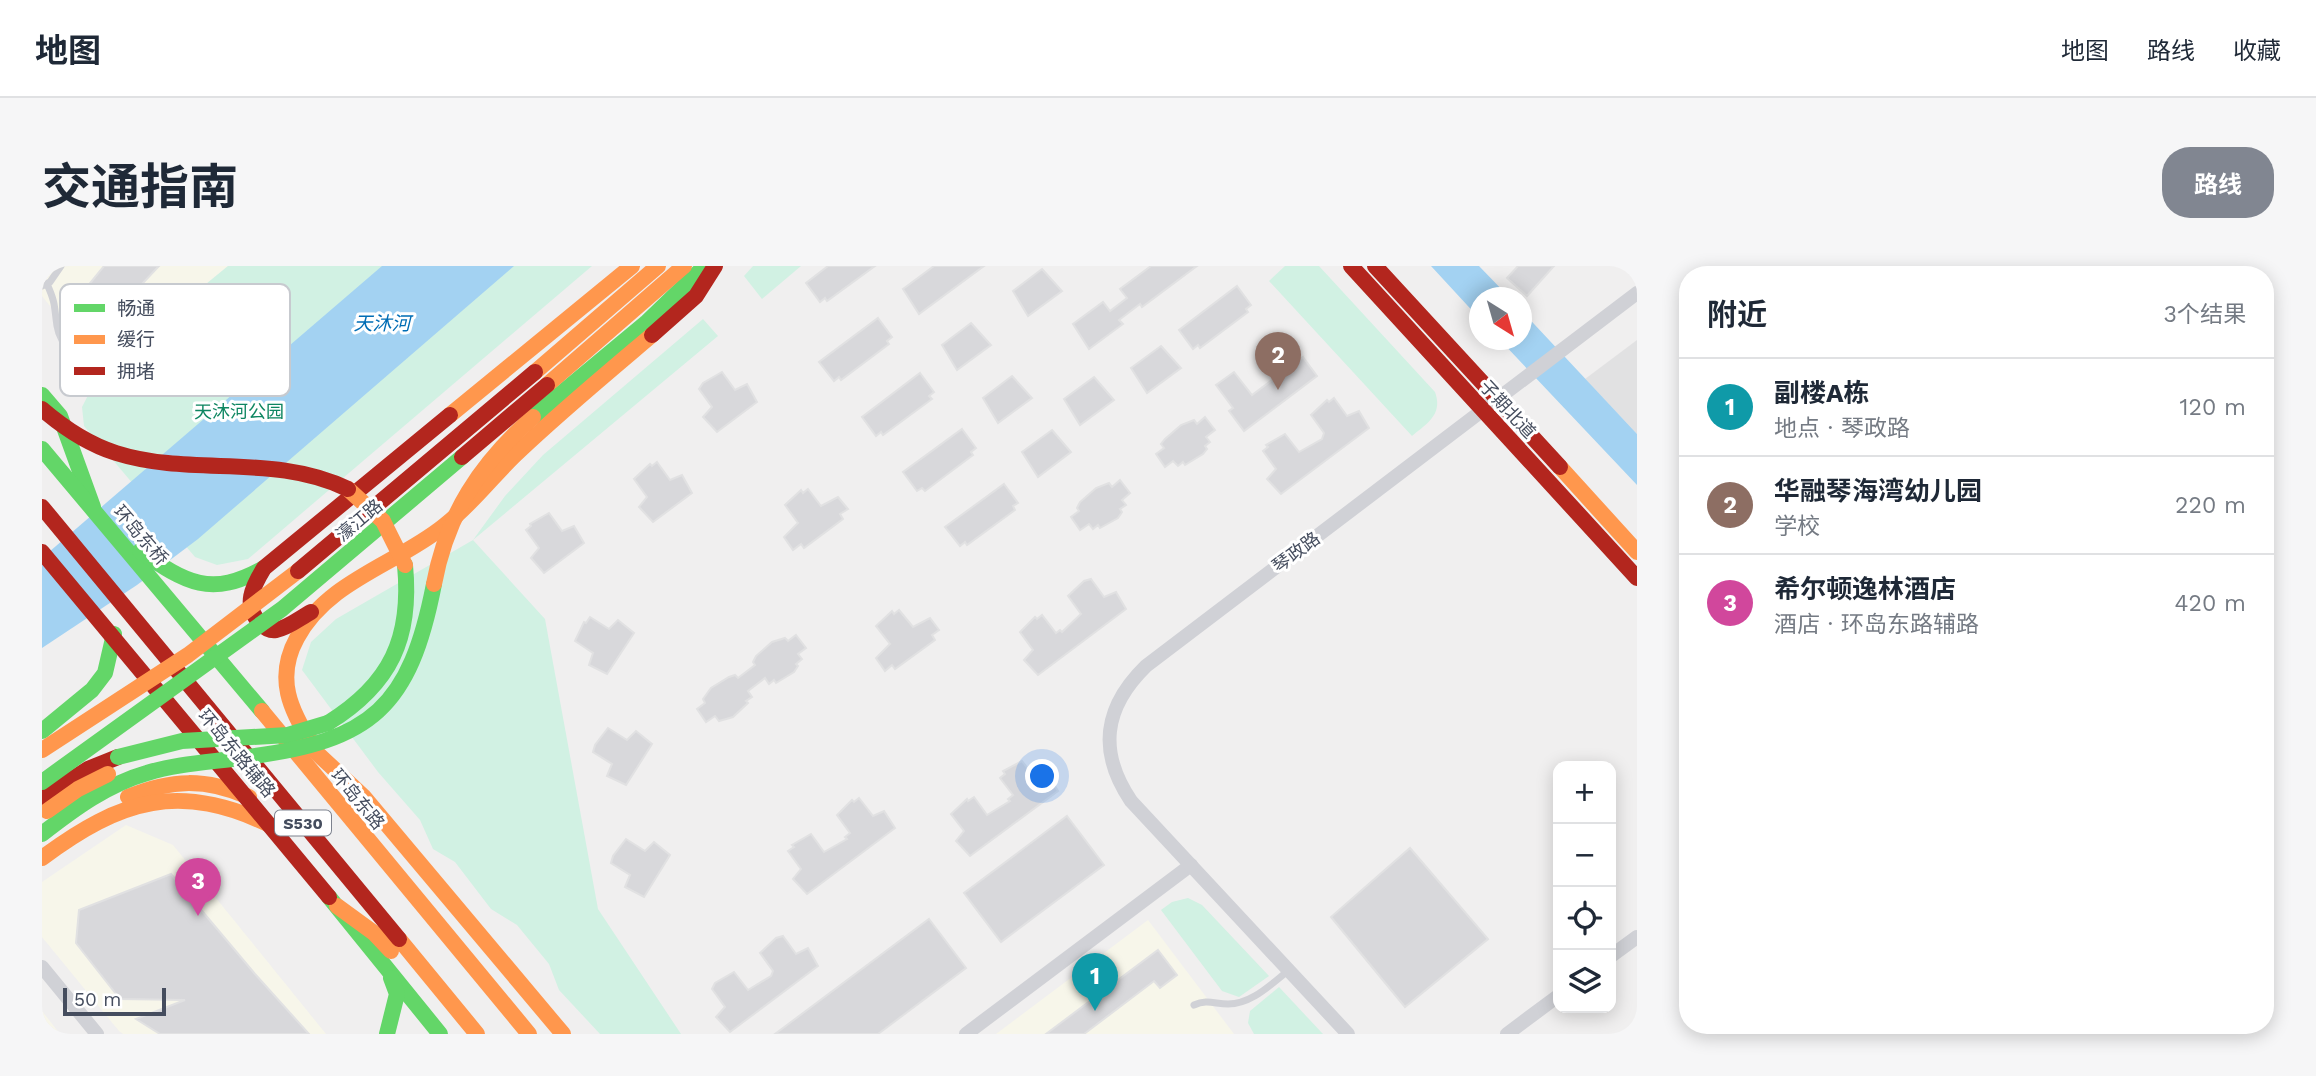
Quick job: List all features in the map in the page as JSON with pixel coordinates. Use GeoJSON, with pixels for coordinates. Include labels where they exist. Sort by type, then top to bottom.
{"type":"FeatureCollection","features":[{"type":"Feature","properties":{"kind":"main road"},"geometry":{"type":"LineString","coordinates":[[114,534],[190,583],[224,587],[246,580],[632,266]]}},
{"type":"Feature","properties":{"kind":"main road","name":"濠江路"},"geometry":{"type":"LineString","coordinates":[[42,750],[87,716],[203,644],[270,595],[658,266]]}},
{"type":"Feature","properties":{"kind":"main road","name":"濠江路"},"geometry":{"type":"LineString","coordinates":[[42,782],[282,609],[684,266]]}},
{"type":"Feature","properties":{"kind":"main road"},"geometry":{"type":"LineString","coordinates":[[42,834],[106,791],[136,777],[161,770],[325,742],[360,726],[400,688],[415,660],[446,537],[458,506],[490,455],[646,323],[705,266]]}},
{"type":"Feature","properties":{"kind":"main road"},"geometry":{"type":"LineString","coordinates":[[264,568],[248,600],[251,612],[267,630],[279,630],[324,605],[375,569],[431,536],[481,494],[515,455],[696,296],[715,266]]}},
{"type":"Feature","properties":{"kind":"main road","name":"子期北道"},"geometry":{"type":"LineString","coordinates":[[1351,266],[1637,578]]}},
{"type":"Feature","properties":{"kind":"main road","name":"子期北道"},"geometry":{"type":"LineString","coordinates":[[1376,266],[1637,552]]}},
{"type":"Feature","properties":{"kind":"main road"},"geometry":{"type":"LineString","coordinates":[[42,395],[60,416],[93,509]]}},
{"type":"Feature","properties":{"kind":"main road"},"geometry":{"type":"LineString","coordinates":[[42,409],[77,436],[125,456],[186,466],[296,469],[346,487],[379,513],[397,543],[405,565],[405,628],[387,672],[372,692],[328,723],[279,751],[251,747],[217,749],[145,761],[111,772],[78,789],[42,815]]}},
{"type":"Feature","properties":{"kind":"main road","name":"S530"},"geometry":{"type":"LineString","coordinates":[[42,449],[93,509]]}},
{"type":"Feature","properties":{"kind":"main road","name":"S530"},"geometry":{"type":"LineString","coordinates":[[42,507],[130,610],[477,1034]]}},
{"type":"Feature","properties":{"kind":"main road","name":"环岛东桥"},"geometry":{"type":"LineString","coordinates":[[93,509],[160,587]]}},
{"type":"Feature","properties":{"kind":"main road"},"geometry":{"type":"LineString","coordinates":[[42,552],[111,631],[105,673],[42,731]]}},
{"type":"Feature","properties":{"kind":"main road","name":"环岛东路"},"geometry":{"type":"LineString","coordinates":[[160,587],[529,1034]]}},
{"type":"Feature","properties":{"kind":"main road"},"geometry":{"type":"LineString","coordinates":[[314,748],[286,703],[285,667],[298,636],[324,605]]}},
{"type":"Feature","properties":{"kind":"main road","name":"环岛东路辅路"},"geometry":{"type":"LineString","coordinates":[[111,631],[440,1034]]}},
{"type":"Feature","properties":{"kind":"main road"},"geometry":{"type":"LineString","coordinates":[[257,707],[314,748],[363,796],[564,1034]]}},
{"type":"Feature","properties":{"kind":"main road"},"geometry":{"type":"LineString","coordinates":[[42,798],[88,769],[158,746],[210,738],[288,735],[328,723]]}},
{"type":"Feature","properties":{"kind":"main road"},"geometry":{"type":"LineString","coordinates":[[42,856],[100,809],[138,793],[191,780],[225,785],[249,797]]}},
{"type":"Feature","properties":{"kind":"main road"},"geometry":{"type":"LineString","coordinates":[[42,856],[96,819],[140,804],[208,801],[246,811],[272,826]]}},
{"type":"Feature","properties":{"kind":"main road"},"geometry":{"type":"LineString","coordinates":[[337,906],[374,933],[404,965],[429,976]]}},
{"type":"Feature","properties":{"kind":"main road"},"geometry":{"type":"LineString","coordinates":[[385,967],[397,994],[387,1034]]}},
{"type":"Feature","properties":{"kind":"main road"},"geometry":{"type":"LineString","coordinates":[[476,971],[505,990],[546,1034]]}},
{"type":"Feature","properties":{"kind":"street","name":"琴政路"},"geometry":{"type":"LineString","coordinates":[[1348,1034],[1131,801],[1112,763],[1109,742],[1111,720],[1130,681],[1146,666],[1637,293]]}},
{"type":"Feature","properties":{"kind":"street"},"geometry":{"type":"LineString","coordinates":[[966,1034],[1191,865]]}},
{"type":"Feature","properties":{"kind":"street"},"geometry":{"type":"LineString","coordinates":[[1616,952],[1637,937]]}},
{"type":"Feature","properties":{"kind":"street"},"geometry":{"type":"LineString","coordinates":[[42,967],[97,1034]]}},
{"type":"Feature","properties":{"kind":"street"},"geometry":{"type":"LineString","coordinates":[[1507,1034],[1553,1000]]}},
{"type":"Feature","properties":{"kind":"lane"},"geometry":{"type":"LineString","coordinates":[[60,334],[57,328],[58,308],[45,285],[61,266]]}},
{"type":"Feature","properties":{"kind":"lane"},"geometry":{"type":"LineString","coordinates":[[1194,1005],[1203,1001],[1228,1004],[1252,998],[1289,970]]}},
{"type":"Feature","properties":{"kind":"shaded area"},"geometry":{"type":"Polygon","coordinates":[[[42,266],[228,266],[206,284],[60,284],[60,319],[42,296],[42,266]]]}},
{"type":"Feature","properties":{"kind":"shaded area"},"geometry":{"type":"Polygon","coordinates":[[[1637,340],[1637,434],[1585,379],[1637,340]]]}},
{"type":"Feature","properties":{"kind":"shaded area"},"geometry":{"type":"Polygon","coordinates":[[[126,825],[173,845],[326,1034],[123,1034],[119,1031],[42,937],[42,882],[126,825]]]}},
{"type":"Feature","properties":{"kind":"shaded area"},"geometry":{"type":"Polygon","coordinates":[[[1148,920],[1234,1034],[996,1034],[1148,920]]]}},
{"type":"Feature","properties":{"kind":"shaded area"},"geometry":{"type":"Polygon","coordinates":[[[42,1011],[60,1034],[42,1034],[42,1011]]]}},
{"type":"Feature","properties":{"kind":"green space","name":"天沐河公园"},"geometry":{"type":"Polygon","coordinates":[[[228,266],[592,266],[248,559],[217,565],[195,557],[84,426],[82,407],[88,396],[290,396],[290,284],[206,284],[228,266]]]}},
{"type":"Feature","properties":{"kind":"green space"},"geometry":{"type":"Polygon","coordinates":[[[753,266],[801,266],[762,299],[744,276],[753,266]]]}},
{"type":"Feature","properties":{"kind":"green space"},"geometry":{"type":"Polygon","coordinates":[[[1285,266],[1319,266],[1435,392],[1437,406],[1433,417],[1412,436],[1269,281],[1285,266]]]}},
{"type":"Feature","properties":{"kind":"green space"},"geometry":{"type":"Polygon","coordinates":[[[703,319],[718,336],[473,540],[505,496],[543,455],[703,319]]]}},
{"type":"Feature","properties":{"kind":"green space"},"geometry":{"type":"Polygon","coordinates":[[[473,540],[545,619],[598,909],[681,1034],[600,1034],[559,990],[549,964],[517,925],[491,909],[455,862],[433,849],[420,820],[378,772],[302,670],[311,642],[336,619],[473,540]]]}},
{"type":"Feature","properties":{"kind":"green space"},"geometry":{"type":"Polygon","coordinates":[[[1188,898],[1202,905],[1269,976],[1239,997],[1222,991],[1161,910],[1172,902],[1188,898]]]}},
{"type":"Feature","properties":{"kind":"green space"},"geometry":{"type":"Polygon","coordinates":[[[1279,987],[1323,1034],[1254,1034],[1248,1023],[1250,1011],[1279,987]]]}},
{"type":"Feature","properties":{"kind":"water","name":"天沐河"},"geometry":{"type":"Polygon","coordinates":[[[382,266],[514,266],[198,539],[137,585],[42,648],[42,558],[231,396],[290,396],[290,345],[382,266]]]}},
{"type":"Feature","properties":{"kind":"water"},"geometry":{"type":"Polygon","coordinates":[[[1431,266],[1479,266],[1499,287],[1469,287],[1469,307],[1431,266]]]}},
{"type":"Feature","properties":{"kind":"water"},"geometry":{"type":"Polygon","coordinates":[[[1532,322],[1637,434],[1637,485],[1509,350],[1532,350],[1532,322]]]}},
{"type":"Feature","properties":{"kind":"building"},"geometry":{"type":"Polygon","coordinates":[[[104,266],[159,266],[142,284],[89,284],[104,266]]]}},
{"type":"Feature","properties":{"kind":"building"},"geometry":{"type":"Polygon","coordinates":[[[828,266],[875,266],[827,301],[825,298],[820,302],[806,283],[828,266]]]}},
{"type":"Feature","properties":{"kind":"building"},"geometry":{"type":"Polygon","coordinates":[[[934,266],[984,266],[919,314],[903,289],[934,266]]]}},
{"type":"Feature","properties":{"kind":"building"},"geometry":{"type":"Polygon","coordinates":[[[1151,266],[1197,266],[1142,307],[1140,304],[1119,320],[1123,324],[1089,349],[1073,324],[1103,302],[1110,311],[1127,298],[1120,289],[1151,266]]]}},
{"type":"Feature","properties":{"kind":"building"},"geometry":{"type":"Polygon","coordinates":[[[1518,266],[1554,266],[1532,290],[1532,287],[1517,287],[1507,278],[1518,266]]]}},
{"type":"Feature","properties":{"kind":"building"},"geometry":{"type":"Polygon","coordinates":[[[1042,269],[1062,291],[1028,316],[1013,291],[1042,269]]]}},
{"type":"Feature","properties":{"kind":"building"},"geometry":{"type":"Polygon","coordinates":[[[1237,286],[1251,305],[1246,309],[1248,312],[1200,348],[1198,345],[1193,349],[1179,330],[1237,286]]]}},
{"type":"Feature","properties":{"kind":"building"},"geometry":{"type":"Polygon","coordinates":[[[878,318],[892,337],[887,341],[889,344],[841,380],[839,377],[834,381],[819,362],[878,318]]]}},
{"type":"Feature","properties":{"kind":"building"},"geometry":{"type":"Polygon","coordinates":[[[971,323],[991,345],[957,370],[942,345],[971,323]]]}},
{"type":"Feature","properties":{"kind":"building"},"geometry":{"type":"Polygon","coordinates":[[[1161,346],[1181,368],[1147,393],[1131,368],[1161,346]]]}},
{"type":"Feature","properties":{"kind":"building"},"geometry":{"type":"Polygon","coordinates":[[[1303,357],[1317,376],[1244,431],[1229,411],[1233,408],[1216,385],[1234,372],[1252,395],[1303,357]]]}},
{"type":"Feature","properties":{"kind":"building"},"geometry":{"type":"Polygon","coordinates":[[[722,372],[735,390],[747,384],[757,402],[717,432],[703,417],[712,407],[699,389],[703,383],[722,372]]]}},
{"type":"Feature","properties":{"kind":"building"},"geometry":{"type":"Polygon","coordinates":[[[920,373],[934,392],[929,396],[932,399],[883,435],[881,432],[876,436],[862,417],[920,373]]]}},
{"type":"Feature","properties":{"kind":"building"},"geometry":{"type":"Polygon","coordinates":[[[1012,376],[1032,398],[998,423],[983,398],[1012,376]]]}},
{"type":"Feature","properties":{"kind":"building"},"geometry":{"type":"Polygon","coordinates":[[[1094,377],[1114,400],[1080,425],[1064,399],[1094,377]]]}},
{"type":"Feature","properties":{"kind":"building"},"geometry":{"type":"Polygon","coordinates":[[[1334,398],[1347,416],[1359,411],[1369,428],[1281,494],[1267,479],[1276,469],[1263,451],[1268,447],[1266,445],[1285,434],[1299,452],[1322,439],[1324,433],[1311,415],[1327,400],[1329,402],[1334,398]]]}},
{"type":"Feature","properties":{"kind":"building"},"geometry":{"type":"Polygon","coordinates":[[[1205,417],[1215,430],[1206,437],[1210,442],[1205,446],[1207,449],[1203,454],[1185,465],[1183,462],[1178,466],[1173,461],[1165,467],[1156,454],[1164,448],[1161,444],[1165,439],[1181,425],[1194,420],[1197,424],[1205,417]]]}},
{"type":"Feature","properties":{"kind":"building"},"geometry":{"type":"Polygon","coordinates":[[[962,429],[976,448],[971,452],[973,455],[925,491],[922,488],[917,491],[903,472],[962,429]]]}},
{"type":"Feature","properties":{"kind":"building"},"geometry":{"type":"Polygon","coordinates":[[[1052,430],[1071,452],[1038,477],[1022,452],[1052,430]]]}},
{"type":"Feature","properties":{"kind":"building"},"geometry":{"type":"Polygon","coordinates":[[[657,462],[670,480],[682,475],[692,493],[653,522],[639,507],[647,497],[634,479],[650,464],[652,466],[657,462]]]}},
{"type":"Feature","properties":{"kind":"building"},"geometry":{"type":"Polygon","coordinates":[[[1120,480],[1130,493],[1122,500],[1126,505],[1120,509],[1122,512],[1118,518],[1100,528],[1098,525],[1093,529],[1089,524],[1080,530],[1071,517],[1079,511],[1077,508],[1080,502],[1096,488],[1109,483],[1112,487],[1120,480]]]}},
{"type":"Feature","properties":{"kind":"building"},"geometry":{"type":"Polygon","coordinates":[[[1004,484],[1018,503],[1013,506],[1015,510],[967,545],[965,542],[960,546],[945,527],[1004,484]]]}},
{"type":"Feature","properties":{"kind":"building"},"geometry":{"type":"Polygon","coordinates":[[[808,489],[821,506],[838,497],[848,509],[840,514],[843,519],[804,548],[801,544],[793,550],[784,537],[798,523],[785,505],[801,490],[803,493],[808,489]]]}},
{"type":"Feature","properties":{"kind":"building"},"geometry":{"type":"Polygon","coordinates":[[[549,513],[562,531],[574,526],[584,543],[544,573],[531,558],[539,548],[526,530],[530,524],[549,513]]]}},
{"type":"Feature","properties":{"kind":"building"},"geometry":{"type":"Polygon","coordinates":[[[1091,579],[1104,597],[1116,592],[1126,609],[1038,675],[1024,660],[1033,650],[1020,632],[1035,617],[1037,619],[1042,615],[1056,633],[1060,630],[1062,632],[1081,614],[1068,596],[1084,581],[1091,579]]]}},
{"type":"Feature","properties":{"kind":"building"},"geometry":{"type":"Polygon","coordinates":[[[899,610],[913,627],[930,618],[939,630],[932,635],[935,640],[895,669],[892,665],[885,671],[876,658],[890,644],[876,626],[892,611],[894,614],[899,610]]]}},
{"type":"Feature","properties":{"kind":"building"},"geometry":{"type":"Polygon","coordinates":[[[590,617],[609,629],[618,620],[634,633],[607,674],[589,665],[593,653],[575,641],[584,622],[590,617]]]}},
{"type":"Feature","properties":{"kind":"building"},"geometry":{"type":"Polygon","coordinates":[[[796,635],[806,648],[798,654],[802,659],[796,664],[798,666],[794,672],[776,683],[774,680],[769,684],[765,678],[748,691],[752,697],[733,717],[719,721],[715,716],[706,722],[697,709],[705,703],[703,699],[711,688],[729,677],[735,675],[738,678],[755,665],[753,662],[756,656],[772,642],[785,638],[788,641],[796,635]]]}},
{"type":"Feature","properties":{"kind":"building"},"geometry":{"type":"Polygon","coordinates":[[[608,728],[627,740],[636,731],[652,744],[626,785],[607,776],[612,764],[593,752],[608,728]]]}},
{"type":"Feature","properties":{"kind":"building"},"geometry":{"type":"Polygon","coordinates":[[[1022,761],[1035,778],[1047,773],[1058,791],[970,856],[956,841],[964,831],[951,814],[967,799],[968,801],[974,797],[987,815],[1010,801],[1008,799],[1013,795],[1000,778],[1005,774],[1003,771],[1022,761]]]}},
{"type":"Feature","properties":{"kind":"building"},"geometry":{"type":"Polygon","coordinates":[[[859,798],[873,816],[884,811],[895,828],[807,894],[793,879],[801,869],[788,851],[794,847],[792,845],[811,834],[824,852],[847,839],[845,837],[850,833],[837,815],[852,800],[854,802],[859,798]]]}},
{"type":"Feature","properties":{"kind":"building"},"geometry":{"type":"Polygon","coordinates":[[[1067,816],[1104,865],[1001,942],[964,893],[1067,816]]]}},
{"type":"Feature","properties":{"kind":"building"},"geometry":{"type":"Polygon","coordinates":[[[626,839],[645,851],[654,842],[670,855],[644,897],[625,887],[630,875],[611,863],[626,839]]]}},
{"type":"Feature","properties":{"kind":"building"},"geometry":{"type":"Polygon","coordinates":[[[1410,848],[1488,939],[1405,1007],[1331,917],[1410,848]]]}},
{"type":"Feature","properties":{"kind":"building"},"geometry":{"type":"Polygon","coordinates":[[[171,874],[309,1034],[160,1034],[136,1019],[185,1000],[120,999],[76,943],[79,910],[171,874]]]}},
{"type":"Feature","properties":{"kind":"building"},"geometry":{"type":"Polygon","coordinates":[[[929,919],[966,968],[878,1034],[775,1034],[929,919]]]}},
{"type":"Feature","properties":{"kind":"building"},"geometry":{"type":"Polygon","coordinates":[[[783,936],[796,954],[808,948],[818,966],[730,1032],[716,1017],[725,1007],[712,989],[715,983],[734,972],[748,990],[771,976],[773,971],[760,953],[776,938],[783,936]]]}},
{"type":"Feature","properties":{"kind":"building"},"geometry":{"type":"Polygon","coordinates":[[[1158,950],[1177,975],[1160,988],[1154,981],[1084,1034],[1046,1034],[1158,950]]]}},
{"type":"Feature","properties":{"kind":"traffic: fast"},"geometry":{"type":"LineString","coordinates":[[533,417],[646,323],[705,266]]}},
{"type":"Feature","properties":{"kind":"traffic: fast"},"geometry":{"type":"LineString","coordinates":[[42,395],[60,416],[93,507]]}},
{"type":"Feature","properties":{"kind":"traffic: fast"},"geometry":{"type":"LineString","coordinates":[[42,449],[262,711]]}},
{"type":"Feature","properties":{"kind":"traffic: fast"},"geometry":{"type":"LineString","coordinates":[[42,782],[282,609],[462,457]]}},
{"type":"Feature","properties":{"kind":"traffic: fast"},"geometry":{"type":"LineString","coordinates":[[140,551],[171,571],[199,583],[229,582],[264,568]]}},
{"type":"Feature","properties":{"kind":"traffic: fast"},"geometry":{"type":"LineString","coordinates":[[328,723],[368,692],[393,657],[405,615],[405,565]]}},
{"type":"Feature","properties":{"kind":"traffic: fast"},"geometry":{"type":"LineString","coordinates":[[42,834],[92,798],[147,773],[171,767],[290,750],[326,741],[355,728],[378,711],[397,689],[412,661],[434,584]]}},
{"type":"Feature","properties":{"kind":"traffic: fast"},"geometry":{"type":"LineString","coordinates":[[42,731],[92,690],[105,673],[114,634]]}},
{"type":"Feature","properties":{"kind":"traffic: fast"},"geometry":{"type":"LineString","coordinates":[[118,757],[182,741],[288,735],[328,723]]}},
{"type":"Feature","properties":{"kind":"traffic: fast"},"geometry":{"type":"LineString","coordinates":[[329,897],[440,1034]]}},
{"type":"Feature","properties":{"kind":"traffic: fast"},"geometry":{"type":"LineString","coordinates":[[387,1034],[397,994],[391,978]]}},
{"type":"Feature","properties":{"kind":"traffic: slow"},"geometry":{"type":"LineString","coordinates":[[450,415],[632,266]]}},
{"type":"Feature","properties":{"kind":"traffic: slow"},"geometry":{"type":"LineString","coordinates":[[535,372],[658,266]]}},
{"type":"Feature","properties":{"kind":"traffic: slow"},"geometry":{"type":"LineString","coordinates":[[547,385],[684,266]]}},
{"type":"Feature","properties":{"kind":"traffic: slow"},"geometry":{"type":"LineString","coordinates":[[313,746],[292,707],[286,680],[290,653],[310,618],[344,588],[444,526],[532,439],[652,335]]}},
{"type":"Feature","properties":{"kind":"traffic: slow"},"geometry":{"type":"LineString","coordinates":[[434,584],[447,535],[468,492],[497,453],[533,417]]}},
{"type":"Feature","properties":{"kind":"traffic: slow"},"geometry":{"type":"LineString","coordinates":[[1560,467],[1637,552]]}},
{"type":"Feature","properties":{"kind":"traffic: slow"},"geometry":{"type":"LineString","coordinates":[[348,489],[383,521],[405,565]]}},
{"type":"Feature","properties":{"kind":"traffic: slow"},"geometry":{"type":"LineString","coordinates":[[42,750],[188,655],[298,571]]}},
{"type":"Feature","properties":{"kind":"traffic: slow"},"geometry":{"type":"LineString","coordinates":[[262,711],[529,1034]]}},
{"type":"Feature","properties":{"kind":"traffic: slow"},"geometry":{"type":"LineString","coordinates":[[303,740],[363,796],[563,1034]]}},
{"type":"Feature","properties":{"kind":"traffic: slow"},"geometry":{"type":"LineString","coordinates":[[47,811],[78,789],[108,774]]}},
{"type":"Feature","properties":{"kind":"traffic: slow"},"geometry":{"type":"LineString","coordinates":[[128,797],[159,787],[188,783],[218,786],[249,797]]}},
{"type":"Feature","properties":{"kind":"traffic: slow"},"geometry":{"type":"LineString","coordinates":[[42,858],[98,822],[125,810],[152,803],[180,801],[208,804],[239,812],[272,826]]}},
{"type":"Feature","properties":{"kind":"traffic: slow"},"geometry":{"type":"LineString","coordinates":[[337,906],[374,933],[391,951]]}},
{"type":"Feature","properties":{"kind":"traffic: slow"},"geometry":{"type":"LineString","coordinates":[[399,939],[477,1034]]}},
{"type":"Feature","properties":{"kind":"traffic: jam"},"geometry":{"type":"LineString","coordinates":[[652,335],[696,296],[715,266]]}},
{"type":"Feature","properties":{"kind":"traffic: jam"},"geometry":{"type":"LineString","coordinates":[[1351,266],[1637,578]]}},
{"type":"Feature","properties":{"kind":"traffic: jam"},"geometry":{"type":"LineString","coordinates":[[1375,266],[1560,467]]}},
{"type":"Feature","properties":{"kind":"traffic: jam"},"geometry":{"type":"LineString","coordinates":[[298,571],[535,372]]}},
{"type":"Feature","properties":{"kind":"traffic: jam"},"geometry":{"type":"LineString","coordinates":[[462,457],[547,385]]}},
{"type":"Feature","properties":{"kind":"traffic: jam"},"geometry":{"type":"LineString","coordinates":[[42,409],[77,435],[116,453],[174,464],[292,472],[320,478],[348,489]]}},
{"type":"Feature","properties":{"kind":"traffic: jam"},"geometry":{"type":"LineString","coordinates":[[311,612],[280,629],[267,629],[255,617],[251,603],[253,589],[264,568],[450,415]]}},
{"type":"Feature","properties":{"kind":"traffic: jam"},"geometry":{"type":"LineString","coordinates":[[42,507],[399,939]]}},
{"type":"Feature","properties":{"kind":"traffic: jam"},"geometry":{"type":"LineString","coordinates":[[42,552],[329,897]]}},
{"type":"Feature","properties":{"kind":"traffic: jam"},"geometry":{"type":"LineString","coordinates":[[42,798],[88,769],[118,757]]}},
{"type":"Feature","properties":{"kind":"place","name":"华融琴海湾幼儿园"},"geometry":{"type":"Point","coordinates":[1278,390]}},
{"type":"Feature","properties":{"kind":"place","name":"希尔顿逸林酒店"},"geometry":{"type":"Point","coordinates":[198,916]}},
{"type":"Feature","properties":{"kind":"place","name":"副楼A栋"},"geometry":{"type":"Point","coordinates":[1095,1011]}}]}
